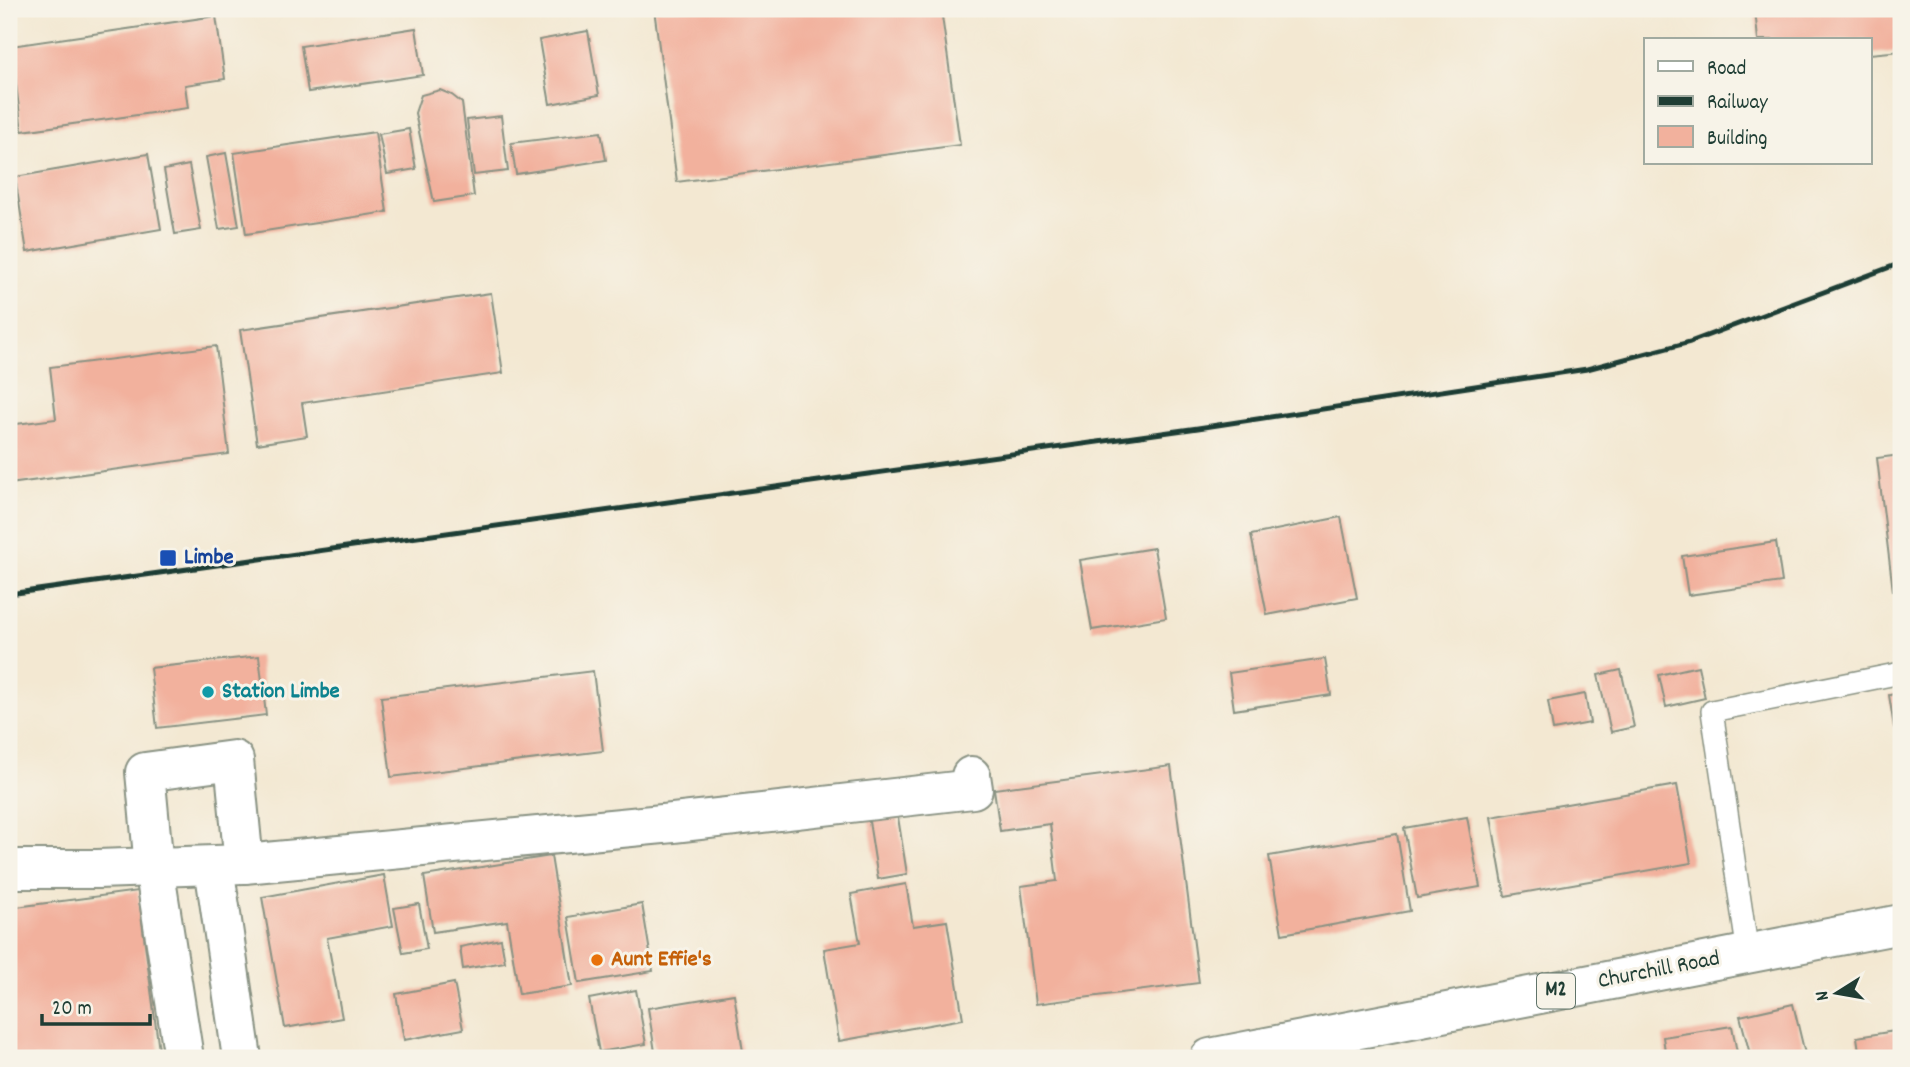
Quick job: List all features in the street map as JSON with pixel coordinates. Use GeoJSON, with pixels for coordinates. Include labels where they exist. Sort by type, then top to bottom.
{"type":"FeatureCollection","features":[{"type":"Feature","properties":{"kind":"main road"},"geometry":{"type":"LineString","coordinates":[[234,760],[229,865],[239,1044],[182,1047],[155,867],[145,772],[234,760]]}},
{"type":"Feature","properties":{"kind":"main road"},"geometry":{"type":"LineString","coordinates":[[9,869],[229,865],[673,823],[973,789],[971,776]]}},
{"type":"Feature","properties":{"kind":"main road","name":"Churchill Road"},"geometry":{"type":"LineString","coordinates":[[1210,1058],[1901,924]]}},
{"type":"Feature","properties":{"kind":"lane"},"geometry":{"type":"LineString","coordinates":[[1748,954],[1712,711],[1901,673]]}},
{"type":"Feature","properties":{"kind":"building"},"geometry":{"type":"Polygon","coordinates":[[[654,9],[941,9],[960,145],[677,182],[654,9]]]}},
{"type":"Feature","properties":{"kind":"building"},"geometry":{"type":"Polygon","coordinates":[[[1755,9],[1901,9],[1901,51],[1871,54],[1871,38],[1758,38],[1755,9]]]}},
{"type":"Feature","properties":{"kind":"building"},"geometry":{"type":"Polygon","coordinates":[[[216,16],[225,79],[185,85],[188,108],[22,131],[11,46],[216,16]]]}},
{"type":"Feature","properties":{"kind":"building"},"geometry":{"type":"Polygon","coordinates":[[[416,28],[423,75],[308,92],[301,46],[416,28]]]}},
{"type":"Feature","properties":{"kind":"building"},"geometry":{"type":"Polygon","coordinates":[[[588,31],[599,95],[550,104],[539,40],[588,31]]]}},
{"type":"Feature","properties":{"kind":"building"},"geometry":{"type":"Polygon","coordinates":[[[9,90],[13,90],[18,121],[9,123],[9,90]]]}},
{"type":"Feature","properties":{"kind":"building"},"geometry":{"type":"Polygon","coordinates":[[[440,90],[462,103],[474,196],[434,202],[415,113],[421,95],[440,90]]]}},
{"type":"Feature","properties":{"kind":"building"},"geometry":{"type":"Polygon","coordinates":[[[501,116],[508,171],[474,175],[467,120],[501,116]]]}},
{"type":"Feature","properties":{"kind":"building"},"geometry":{"type":"Polygon","coordinates":[[[409,129],[416,169],[387,174],[379,134],[409,129]]]}},
{"type":"Feature","properties":{"kind":"building"},"geometry":{"type":"Polygon","coordinates":[[[375,132],[387,212],[246,234],[234,153],[375,132]]]}},
{"type":"Feature","properties":{"kind":"building"},"geometry":{"type":"Polygon","coordinates":[[[601,132],[606,160],[516,174],[511,143],[601,132]]]}},
{"type":"Feature","properties":{"kind":"building"},"geometry":{"type":"Polygon","coordinates":[[[226,153],[239,226],[219,229],[206,157],[226,153]]]}},
{"type":"Feature","properties":{"kind":"building"},"geometry":{"type":"Polygon","coordinates":[[[148,154],[161,229],[27,252],[15,177],[148,154]]]}},
{"type":"Feature","properties":{"kind":"building"},"geometry":{"type":"Polygon","coordinates":[[[189,165],[201,230],[175,234],[164,170],[189,165]]]}},
{"type":"Feature","properties":{"kind":"building"},"geometry":{"type":"Polygon","coordinates":[[[491,293],[503,373],[302,403],[307,436],[257,444],[240,330],[491,293]]]}},
{"type":"Feature","properties":{"kind":"building"},"geometry":{"type":"Polygon","coordinates":[[[216,346],[229,454],[9,484],[9,425],[56,419],[50,367],[216,346]]]}},
{"type":"Feature","properties":{"kind":"building"},"geometry":{"type":"Polygon","coordinates":[[[1901,455],[1901,590],[1893,591],[1877,458],[1901,455]]]}},
{"type":"Feature","properties":{"kind":"building"},"geometry":{"type":"Polygon","coordinates":[[[1341,517],[1357,598],[1267,615],[1251,535],[1341,517]]]}},
{"type":"Feature","properties":{"kind":"building"},"geometry":{"type":"Polygon","coordinates":[[[1776,542],[1782,582],[1688,595],[1682,556],[1776,542]]]}},
{"type":"Feature","properties":{"kind":"building"},"geometry":{"type":"Polygon","coordinates":[[[1154,548],[1166,618],[1092,630],[1080,560],[1154,548]]]}},
{"type":"Feature","properties":{"kind":"building","name":"Station Limbe"},"geometry":{"type":"Polygon","coordinates":[[[259,656],[266,715],[157,728],[150,668],[259,656]]]}},
{"type":"Feature","properties":{"kind":"building"},"geometry":{"type":"Polygon","coordinates":[[[1325,659],[1331,695],[1234,710],[1229,673],[1325,659]]]}},
{"type":"Feature","properties":{"kind":"building"},"geometry":{"type":"Polygon","coordinates":[[[1698,666],[1705,698],[1666,707],[1659,675],[1698,666]]]}},
{"type":"Feature","properties":{"kind":"building"},"geometry":{"type":"Polygon","coordinates":[[[1621,670],[1634,727],[1611,732],[1598,675],[1621,670]]]}},
{"type":"Feature","properties":{"kind":"building"},"geometry":{"type":"Polygon","coordinates":[[[593,671],[603,751],[391,777],[381,697],[593,671]]]}},
{"type":"Feature","properties":{"kind":"building"},"geometry":{"type":"Polygon","coordinates":[[[1901,693],[1901,726],[1894,727],[1889,695],[1901,693]]]}},
{"type":"Feature","properties":{"kind":"building"},"geometry":{"type":"Polygon","coordinates":[[[1585,694],[1590,723],[1553,730],[1548,701],[1585,694]]]}},
{"type":"Feature","properties":{"kind":"building"},"geometry":{"type":"Polygon","coordinates":[[[1171,766],[1199,983],[1036,1004],[1021,886],[1057,881],[1050,824],[1000,831],[994,789],[1171,766]]]}},
{"type":"Feature","properties":{"kind":"building"},"geometry":{"type":"Polygon","coordinates":[[[1677,785],[1691,863],[1505,896],[1491,817],[1677,785]]]}},
{"type":"Feature","properties":{"kind":"building"},"geometry":{"type":"Polygon","coordinates":[[[897,811],[907,874],[878,879],[868,815],[897,811]]]}},
{"type":"Feature","properties":{"kind":"building"},"geometry":{"type":"Polygon","coordinates":[[[1467,817],[1480,887],[1417,898],[1404,828],[1467,817]]]}},
{"type":"Feature","properties":{"kind":"building"},"geometry":{"type":"Polygon","coordinates":[[[1397,834],[1410,911],[1282,934],[1269,856],[1397,834]]]}},
{"type":"Feature","properties":{"kind":"building"},"geometry":{"type":"Polygon","coordinates":[[[551,856],[572,986],[519,994],[507,921],[433,932],[424,876],[551,856]]]}},
{"type":"Feature","properties":{"kind":"building"},"geometry":{"type":"Polygon","coordinates":[[[384,875],[393,926],[327,938],[342,1018],[285,1028],[262,897],[384,875]]]}},
{"type":"Feature","properties":{"kind":"building"},"geometry":{"type":"Polygon","coordinates":[[[906,884],[913,926],[947,921],[963,1019],[839,1041],[824,949],[860,943],[851,894],[906,884]]]}},
{"type":"Feature","properties":{"kind":"building"},"geometry":{"type":"Polygon","coordinates":[[[138,891],[160,1058],[9,1058],[9,908],[138,891]]]}},
{"type":"Feature","properties":{"kind":"building"},"geometry":{"type":"Polygon","coordinates":[[[419,904],[427,949],[403,953],[394,908],[419,904]]]}},
{"type":"Feature","properties":{"kind":"building"},"geometry":{"type":"Polygon","coordinates":[[[642,904],[653,971],[579,983],[568,917],[642,904]]]}},
{"type":"Feature","properties":{"kind":"building"},"geometry":{"type":"Polygon","coordinates":[[[501,939],[505,962],[463,969],[460,947],[501,939]]]}},
{"type":"Feature","properties":{"kind":"building"},"geometry":{"type":"Polygon","coordinates":[[[454,983],[463,1029],[404,1040],[396,994],[454,983]]]}},
{"type":"Feature","properties":{"kind":"building"},"geometry":{"type":"Polygon","coordinates":[[[636,990],[646,1044],[599,1052],[589,999],[636,990]]]}},
{"type":"Feature","properties":{"kind":"building"},"geometry":{"type":"Polygon","coordinates":[[[734,994],[744,1058],[656,1058],[648,1008],[734,994]]]}},
{"type":"Feature","properties":{"kind":"building"},"geometry":{"type":"Polygon","coordinates":[[[1793,1004],[1806,1058],[1751,1058],[1740,1016],[1793,1004]]]}},
{"type":"Feature","properties":{"kind":"building"},"geometry":{"type":"Polygon","coordinates":[[[1732,1026],[1738,1058],[1666,1058],[1663,1037],[1732,1026]]]}},
{"type":"Feature","properties":{"kind":"building"},"geometry":{"type":"Polygon","coordinates":[[[1901,1030],[1901,1058],[1860,1058],[1857,1037],[1901,1030]]]}},
{"type":"Feature","properties":{"kind":"railway"},"geometry":{"type":"LineString","coordinates":[[9,594],[1198,428],[1587,369],[1690,342],[1901,263]]}},
{"type":"Feature","properties":{"kind":"place","name":"Limbe"},"geometry":{"type":"Point","coordinates":[168,558]}},
{"type":"Feature","properties":{"kind":"place","name":"Station Limbe"},"geometry":{"type":"Point","coordinates":[208,692]}},
{"type":"Feature","properties":{"kind":"place","name":"Aunt Effie's"},"geometry":{"type":"Point","coordinates":[597,960]}}]}
